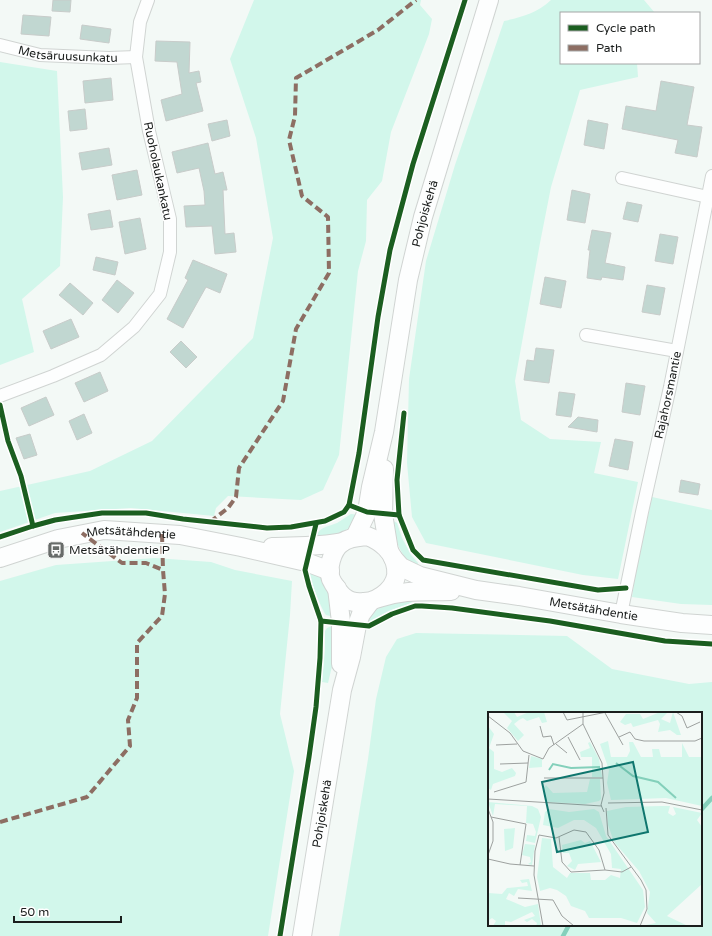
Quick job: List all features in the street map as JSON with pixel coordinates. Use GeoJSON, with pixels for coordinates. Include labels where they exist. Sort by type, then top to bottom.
{"type":"FeatureCollection","features":[{"type":"Feature","properties":{"kind":"main road","name":"Pohjoiskehä"},"geometry":{"type":"LineString","coordinates":[[349,539],[367,512],[371,487],[384,432],[408,280],[423,217],[490,0]]}},
{"type":"Feature","properties":{"kind":"main road","name":"Pohjoiskehä"},"geometry":{"type":"LineString","coordinates":[[384,432],[383,514],[391,554]]}},
{"type":"Feature","properties":{"kind":"main road","name":"Metsätähdentie"},"geometry":{"type":"LineString","coordinates":[[0,558],[58,539],[82,533],[104,530],[180,535],[241,546],[306,562],[330,572]]}},
{"type":"Feature","properties":{"kind":"main road"},"geometry":{"type":"LineString","coordinates":[[367,536],[377,539],[386,546],[391,554],[396,568],[395,579],[387,592],[375,600],[356,603],[345,598],[331,580],[331,561],[336,550],[349,539],[367,536]]}},
{"type":"Feature","properties":{"kind":"main road","name":"Metsätähdentie"},"geometry":{"type":"LineString","coordinates":[[241,546],[331,545],[349,539]]}},
{"type":"Feature","properties":{"kind":"main road","name":"Metsätähdentie"},"geometry":{"type":"LineString","coordinates":[[391,554],[401,567],[420,576],[476,590],[621,614],[682,623],[712,625]]}},
{"type":"Feature","properties":{"kind":"main road","name":"Pohjoiskehä"},"geometry":{"type":"LineString","coordinates":[[337,588],[341,622],[342,690]]}},
{"type":"Feature","properties":{"kind":"main road","name":"Metsätähdentie"},"geometry":{"type":"LineString","coordinates":[[375,600],[406,591],[476,590]]}},
{"type":"Feature","properties":{"kind":"main road","name":"Pohjoiskehä"},"geometry":{"type":"LineString","coordinates":[[302,936],[342,690],[351,657],[357,625],[361,614],[375,600]]}},
{"type":"Feature","properties":{"kind":"street","name":"Ruoholaukankatu"},"geometry":{"type":"LineString","coordinates":[[0,396],[54,376],[102,355],[134,327],[160,294],[170,252],[170,219],[149,132],[136,57],[140,22],[148,0]]}},
{"type":"Feature","properties":{"kind":"street","name":"Metsäruusunkatu"},"geometry":{"type":"LineString","coordinates":[[0,45],[40,55],[108,58],[136,57]]}},
{"type":"Feature","properties":{"kind":"street","name":"Rajahorsmantie"},"geometry":{"type":"LineString","coordinates":[[621,614],[677,351],[712,176]]}},
{"type":"Feature","properties":{"kind":"street"},"geometry":{"type":"LineString","coordinates":[[622,178],[708,197]]}},
{"type":"Feature","properties":{"kind":"street"},"geometry":{"type":"LineString","coordinates":[[586,334],[677,351]]}},
{"type":"Feature","properties":{"kind":"green space"},"geometry":{"type":"Polygon","coordinates":[[[254,0],[421,0],[420,5],[432,19],[429,34],[391,132],[382,181],[367,200],[366,241],[358,271],[339,455],[323,490],[301,500],[228,496],[216,508],[214,516],[131,508],[55,513],[0,532],[0,491],[90,471],[152,441],[253,338],[273,238],[256,138],[230,59],[254,0]]]}},
{"type":"Feature","properties":{"kind":"green space"},"geometry":{"type":"Polygon","coordinates":[[[551,0],[644,0],[654,12],[560,12],[560,64],[637,64],[638,77],[580,90],[551,187],[515,381],[521,420],[550,439],[601,442],[594,473],[638,482],[618,579],[583,575],[426,543],[412,517],[407,463],[409,379],[426,261],[455,165],[504,21],[529,14],[551,0]]]}},
{"type":"Feature","properties":{"kind":"green space"},"geometry":{"type":"Polygon","coordinates":[[[0,62],[57,71],[63,197],[60,266],[22,299],[34,352],[0,365],[0,62]]]}},
{"type":"Feature","properties":{"kind":"green space"},"geometry":{"type":"Polygon","coordinates":[[[652,497],[712,510],[712,605],[681,604],[632,597],[652,497]]]}},
{"type":"Feature","properties":{"kind":"green space"},"geometry":{"type":"Polygon","coordinates":[[[351,514],[360,515],[354,525],[336,534],[315,539],[321,530],[337,523],[351,514]]]}},
{"type":"Feature","properties":{"kind":"green space"},"geometry":{"type":"Polygon","coordinates":[[[390,519],[397,523],[402,538],[411,555],[418,563],[417,568],[402,552],[396,540],[390,519]]]}},
{"type":"Feature","properties":{"kind":"green space"},"geometry":{"type":"Polygon","coordinates":[[[155,558],[211,562],[235,570],[292,581],[280,714],[294,771],[268,936],[0,936],[0,581],[56,565],[155,558]]]}},
{"type":"Feature","properties":{"kind":"green space"},"geometry":{"type":"Polygon","coordinates":[[[309,572],[317,575],[324,583],[329,595],[334,617],[326,615],[324,612],[316,595],[309,572]]]}},
{"type":"Feature","properties":{"kind":"green space"},"geometry":{"type":"Polygon","coordinates":[[[413,598],[412,602],[409,604],[388,611],[372,620],[364,622],[375,610],[397,601],[413,598]]]}},
{"type":"Feature","properties":{"kind":"green space"},"geometry":{"type":"Polygon","coordinates":[[[332,626],[333,662],[328,683],[322,682],[325,631],[327,628],[332,626]]]}},
{"type":"Feature","properties":{"kind":"green space"},"geometry":{"type":"Polygon","coordinates":[[[416,633],[567,636],[612,669],[689,684],[712,682],[712,936],[339,936],[368,759],[376,699],[386,657],[397,639],[416,633]]]}},
{"type":"Feature","properties":{"kind":"building"},"geometry":{"type":"Polygon","coordinates":[[[53,0],[71,0],[70,12],[52,11],[53,0]]]}},
{"type":"Feature","properties":{"kind":"building"},"geometry":{"type":"Polygon","coordinates":[[[23,15],[51,17],[49,36],[21,34],[23,15]]]}},
{"type":"Feature","properties":{"kind":"building"},"geometry":{"type":"Polygon","coordinates":[[[82,25],[111,29],[109,43],[80,39],[82,25]]]}},
{"type":"Feature","properties":{"kind":"building"},"geometry":{"type":"Polygon","coordinates":[[[156,41],[190,42],[189,73],[199,71],[201,82],[196,83],[203,111],[166,121],[161,100],[182,94],[177,62],[155,61],[156,41]]]}},
{"type":"Feature","properties":{"kind":"building"},"geometry":{"type":"Polygon","coordinates":[[[111,78],[113,100],[85,103],[83,81],[111,78]]]}},
{"type":"Feature","properties":{"kind":"building"},"geometry":{"type":"Polygon","coordinates":[[[661,81],[694,87],[687,125],[702,127],[697,157],[675,153],[678,140],[622,129],[626,106],[656,111],[661,81]]]}},
{"type":"Feature","properties":{"kind":"building"},"geometry":{"type":"Polygon","coordinates":[[[85,109],[87,129],[70,131],[68,111],[85,109]]]}},
{"type":"Feature","properties":{"kind":"building"},"geometry":{"type":"Polygon","coordinates":[[[227,120],[230,136],[212,141],[208,124],[227,120]]]}},
{"type":"Feature","properties":{"kind":"building"},"geometry":{"type":"Polygon","coordinates":[[[588,120],[608,124],[604,149],[584,145],[588,120]]]}},
{"type":"Feature","properties":{"kind":"building"},"geometry":{"type":"Polygon","coordinates":[[[208,143],[215,174],[223,172],[227,190],[223,190],[225,234],[234,233],[236,252],[215,254],[212,226],[186,227],[184,206],[205,205],[204,191],[199,168],[177,173],[172,152],[208,143]]]}},
{"type":"Feature","properties":{"kind":"building"},"geometry":{"type":"Polygon","coordinates":[[[109,148],[112,165],[82,170],[79,153],[109,148]]]}},
{"type":"Feature","properties":{"kind":"building"},"geometry":{"type":"Polygon","coordinates":[[[137,170],[142,195],[117,200],[112,175],[137,170]]]}},
{"type":"Feature","properties":{"kind":"building"},"geometry":{"type":"Polygon","coordinates":[[[572,190],[590,194],[585,223],[567,220],[572,190]]]}},
{"type":"Feature","properties":{"kind":"building"},"geometry":{"type":"Polygon","coordinates":[[[627,202],[642,205],[638,222],[623,219],[627,202]]]}},
{"type":"Feature","properties":{"kind":"building"},"geometry":{"type":"Polygon","coordinates":[[[110,210],[113,227],[91,230],[88,214],[110,210]]]}},
{"type":"Feature","properties":{"kind":"building"},"geometry":{"type":"Polygon","coordinates":[[[140,218],[146,249],[125,254],[119,222],[140,218]]]}},
{"type":"Feature","properties":{"kind":"building"},"geometry":{"type":"Polygon","coordinates":[[[592,230],[611,233],[605,263],[625,267],[623,280],[602,277],[601,280],[587,278],[590,250],[588,250],[592,230]]]}},
{"type":"Feature","properties":{"kind":"building"},"geometry":{"type":"Polygon","coordinates":[[[660,234],[678,237],[673,264],[655,261],[660,234]]]}},
{"type":"Feature","properties":{"kind":"building"},"geometry":{"type":"Polygon","coordinates":[[[96,257],[118,262],[115,275],[93,270],[96,257]]]}},
{"type":"Feature","properties":{"kind":"building"},"geometry":{"type":"Polygon","coordinates":[[[193,260],[227,274],[220,293],[206,287],[183,328],[167,319],[188,280],[185,278],[193,260]]]}},
{"type":"Feature","properties":{"kind":"building"},"geometry":{"type":"Polygon","coordinates":[[[545,277],[566,281],[561,308],[540,304],[545,277]]]}},
{"type":"Feature","properties":{"kind":"building"},"geometry":{"type":"Polygon","coordinates":[[[117,280],[134,293],[118,313],[102,300],[117,280]]]}},
{"type":"Feature","properties":{"kind":"building"},"geometry":{"type":"Polygon","coordinates":[[[70,283],[93,303],[83,315],[59,295],[70,283]]]}},
{"type":"Feature","properties":{"kind":"building"},"geometry":{"type":"Polygon","coordinates":[[[647,285],[665,288],[660,315],[642,312],[647,285]]]}},
{"type":"Feature","properties":{"kind":"building"},"geometry":{"type":"Polygon","coordinates":[[[71,319],[79,337],[51,349],[43,331],[71,319]]]}},
{"type":"Feature","properties":{"kind":"building"},"geometry":{"type":"Polygon","coordinates":[[[181,341],[197,357],[186,368],[170,352],[181,341]]]}},
{"type":"Feature","properties":{"kind":"building"},"geometry":{"type":"Polygon","coordinates":[[[536,348],[554,350],[549,383],[524,380],[527,360],[534,361],[536,348]]]}},
{"type":"Feature","properties":{"kind":"building"},"geometry":{"type":"Polygon","coordinates":[[[100,372],[108,391],[84,402],[75,383],[100,372]]]}},
{"type":"Feature","properties":{"kind":"building"},"geometry":{"type":"Polygon","coordinates":[[[626,383],[645,386],[640,415],[622,412],[626,383]]]}},
{"type":"Feature","properties":{"kind":"building"},"geometry":{"type":"Polygon","coordinates":[[[559,392],[575,394],[571,417],[556,415],[559,392]]]}},
{"type":"Feature","properties":{"kind":"building"},"geometry":{"type":"Polygon","coordinates":[[[46,397],[54,415],[29,426],[21,408],[46,397]]]}},
{"type":"Feature","properties":{"kind":"building"},"geometry":{"type":"Polygon","coordinates":[[[84,414],[92,433],[77,440],[69,421],[84,414]]]}},
{"type":"Feature","properties":{"kind":"building"},"geometry":{"type":"Polygon","coordinates":[[[578,417],[598,420],[597,432],[568,427],[578,417]]]}},
{"type":"Feature","properties":{"kind":"building"},"geometry":{"type":"Polygon","coordinates":[[[30,434],[37,455],[24,459],[16,438],[30,434]]]}},
{"type":"Feature","properties":{"kind":"building"},"geometry":{"type":"Polygon","coordinates":[[[615,439],[633,442],[628,470],[609,466],[615,439]]]}},
{"type":"Feature","properties":{"kind":"building"},"geometry":{"type":"Polygon","coordinates":[[[681,480],[700,484],[698,495],[679,492],[681,480]]]}},
{"type":"Feature","properties":{"kind":"waterway"},"geometry":{"type":"LineString","coordinates":[[702,809],[712,798]]}},
{"type":"Feature","properties":{"kind":"waterway"},"geometry":{"type":"LineString","coordinates":[[563,936],[568,926]]}},
{"type":"Feature","properties":{"kind":"marked path"},"geometry":{"type":"LineString","coordinates":[[210,522],[228,508],[236,497],[239,468],[283,401],[296,329],[329,273],[328,217],[302,196],[289,140],[295,116],[296,78],[378,30],[416,0]]}},
{"type":"Feature","properties":{"kind":"marked path"},"geometry":{"type":"LineString","coordinates":[[0,822],[87,797],[130,746],[128,720],[137,698],[137,643],[162,616],[165,594],[163,570],[146,563],[122,563],[82,533]]}},
{"type":"Feature","properties":{"kind":"marked path"},"geometry":{"type":"LineString","coordinates":[[162,534],[163,570]]}},
{"type":"Feature","properties":{"kind":"cycle path"},"geometry":{"type":"LineString","coordinates":[[0,537],[55,520],[102,513],[146,513],[183,519],[267,528],[291,527],[325,521],[344,512],[349,505],[359,453],[378,317],[390,250],[413,164],[465,0]]}},
{"type":"Feature","properties":{"kind":"cycle path"},"geometry":{"type":"LineString","coordinates":[[0,405],[8,441],[21,476],[33,526]]}},
{"type":"Feature","properties":{"kind":"cycle path"},"geometry":{"type":"LineString","coordinates":[[404,413],[397,480],[399,515],[413,550],[423,560],[598,590],[626,588]]}},
{"type":"Feature","properties":{"kind":"cycle path"},"geometry":{"type":"LineString","coordinates":[[349,505],[367,512],[399,515]]}},
{"type":"Feature","properties":{"kind":"cycle path"},"geometry":{"type":"LineString","coordinates":[[280,936],[316,707],[321,621],[305,570],[316,524]]}},
{"type":"Feature","properties":{"kind":"cycle path"},"geometry":{"type":"LineString","coordinates":[[321,621],[369,626],[392,614],[415,606],[422,606],[452,608],[550,621],[665,641],[712,644]]}},
{"type":"Feature","properties":{"kind":"place","name":"Metsätähdentie P"},"geometry":{"type":"Point","coordinates":[56,550]}}]}
